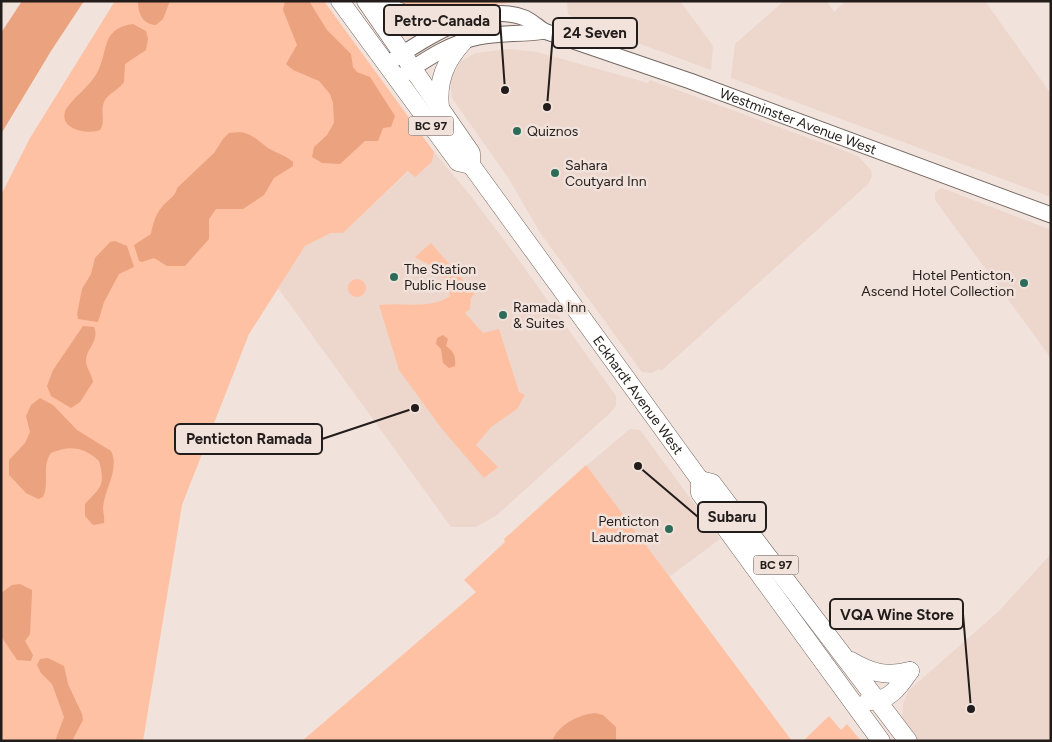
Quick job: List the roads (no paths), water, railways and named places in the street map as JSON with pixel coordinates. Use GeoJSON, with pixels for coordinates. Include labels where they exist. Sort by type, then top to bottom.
{"type":"FeatureCollection","features":[{"type":"Feature","properties":{"kind":"highway","name":"Eckhardt Avenue West"},"geometry":{"type":"LineString","coordinates":[[340,1],[396,80],[458,162],[470,165],[700,480],[700,493],[881,741]]}},
{"type":"Feature","properties":{"kind":"highway","name":"Eckhardt Avenue West"},"geometry":{"type":"LineString","coordinates":[[366,1],[471,153],[470,165]]}},
{"type":"Feature","properties":{"kind":"highway"},"geometry":{"type":"LineString","coordinates":[[379,1],[391,10],[412,18],[460,21]]}},
{"type":"Feature","properties":{"kind":"highway"},"geometry":{"type":"LineString","coordinates":[[440,108],[439,94],[444,66],[462,42]]}},
{"type":"Feature","properties":{"kind":"highway","name":"Eckhardt Avenue West"},"geometry":{"type":"LineString","coordinates":[[700,480],[712,483],[908,741]]}},
{"type":"Feature","properties":{"kind":"highway"},"geometry":{"type":"LineString","coordinates":[[792,621],[808,626],[859,695],[868,701],[879,702],[891,695],[910,671],[896,675],[872,672],[846,658]]}},
{"type":"Feature","properties":{"kind":"main road","name":"Westminster Avenue West"},"geometry":{"type":"LineString","coordinates":[[386,65],[426,38],[460,21],[502,14],[524,17],[544,31],[690,81],[1051,215]]}},
{"type":"Feature","properties":{"kind":"main road","name":"Westminster Avenue West"},"geometry":{"type":"LineString","coordinates":[[396,80],[412,69],[462,42],[496,34],[520,35],[544,31]]}},
{"type":"Feature","properties":{"kind":"place","name":"Petro-Canada"},"geometry":{"type":"Point","coordinates":[505,90]}},
{"type":"Feature","properties":{"kind":"place","name":"24 Seven"},"geometry":{"type":"Point","coordinates":[547,107]}},
{"type":"Feature","properties":{"kind":"place","name":"Quiznos"},"geometry":{"type":"Point","coordinates":[517,131]}},
{"type":"Feature","properties":{"kind":"place","name":"Sahara Coutyard Inn"},"geometry":{"type":"Point","coordinates":[555,173]}},
{"type":"Feature","properties":{"kind":"place","name":"The Station Public House"},"geometry":{"type":"Point","coordinates":[394,277]}},
{"type":"Feature","properties":{"kind":"place","name":"Hotel Penticton, Ascend Hotel Collection"},"geometry":{"type":"Point","coordinates":[1024,283]}},
{"type":"Feature","properties":{"kind":"place","name":"Ramada Inn & Suites"},"geometry":{"type":"Point","coordinates":[503,315]}},
{"type":"Feature","properties":{"kind":"place","name":"Penticton Ramada"},"geometry":{"type":"Point","coordinates":[415,408]}},
{"type":"Feature","properties":{"kind":"place","name":"Subaru"},"geometry":{"type":"Point","coordinates":[638,466]}},
{"type":"Feature","properties":{"kind":"place","name":"Penticton Laudromat"},"geometry":{"type":"Point","coordinates":[669,529]}},
{"type":"Feature","properties":{"kind":"place","name":"VQA Wine Store"},"geometry":{"type":"Point","coordinates":[971,709]}}]}
